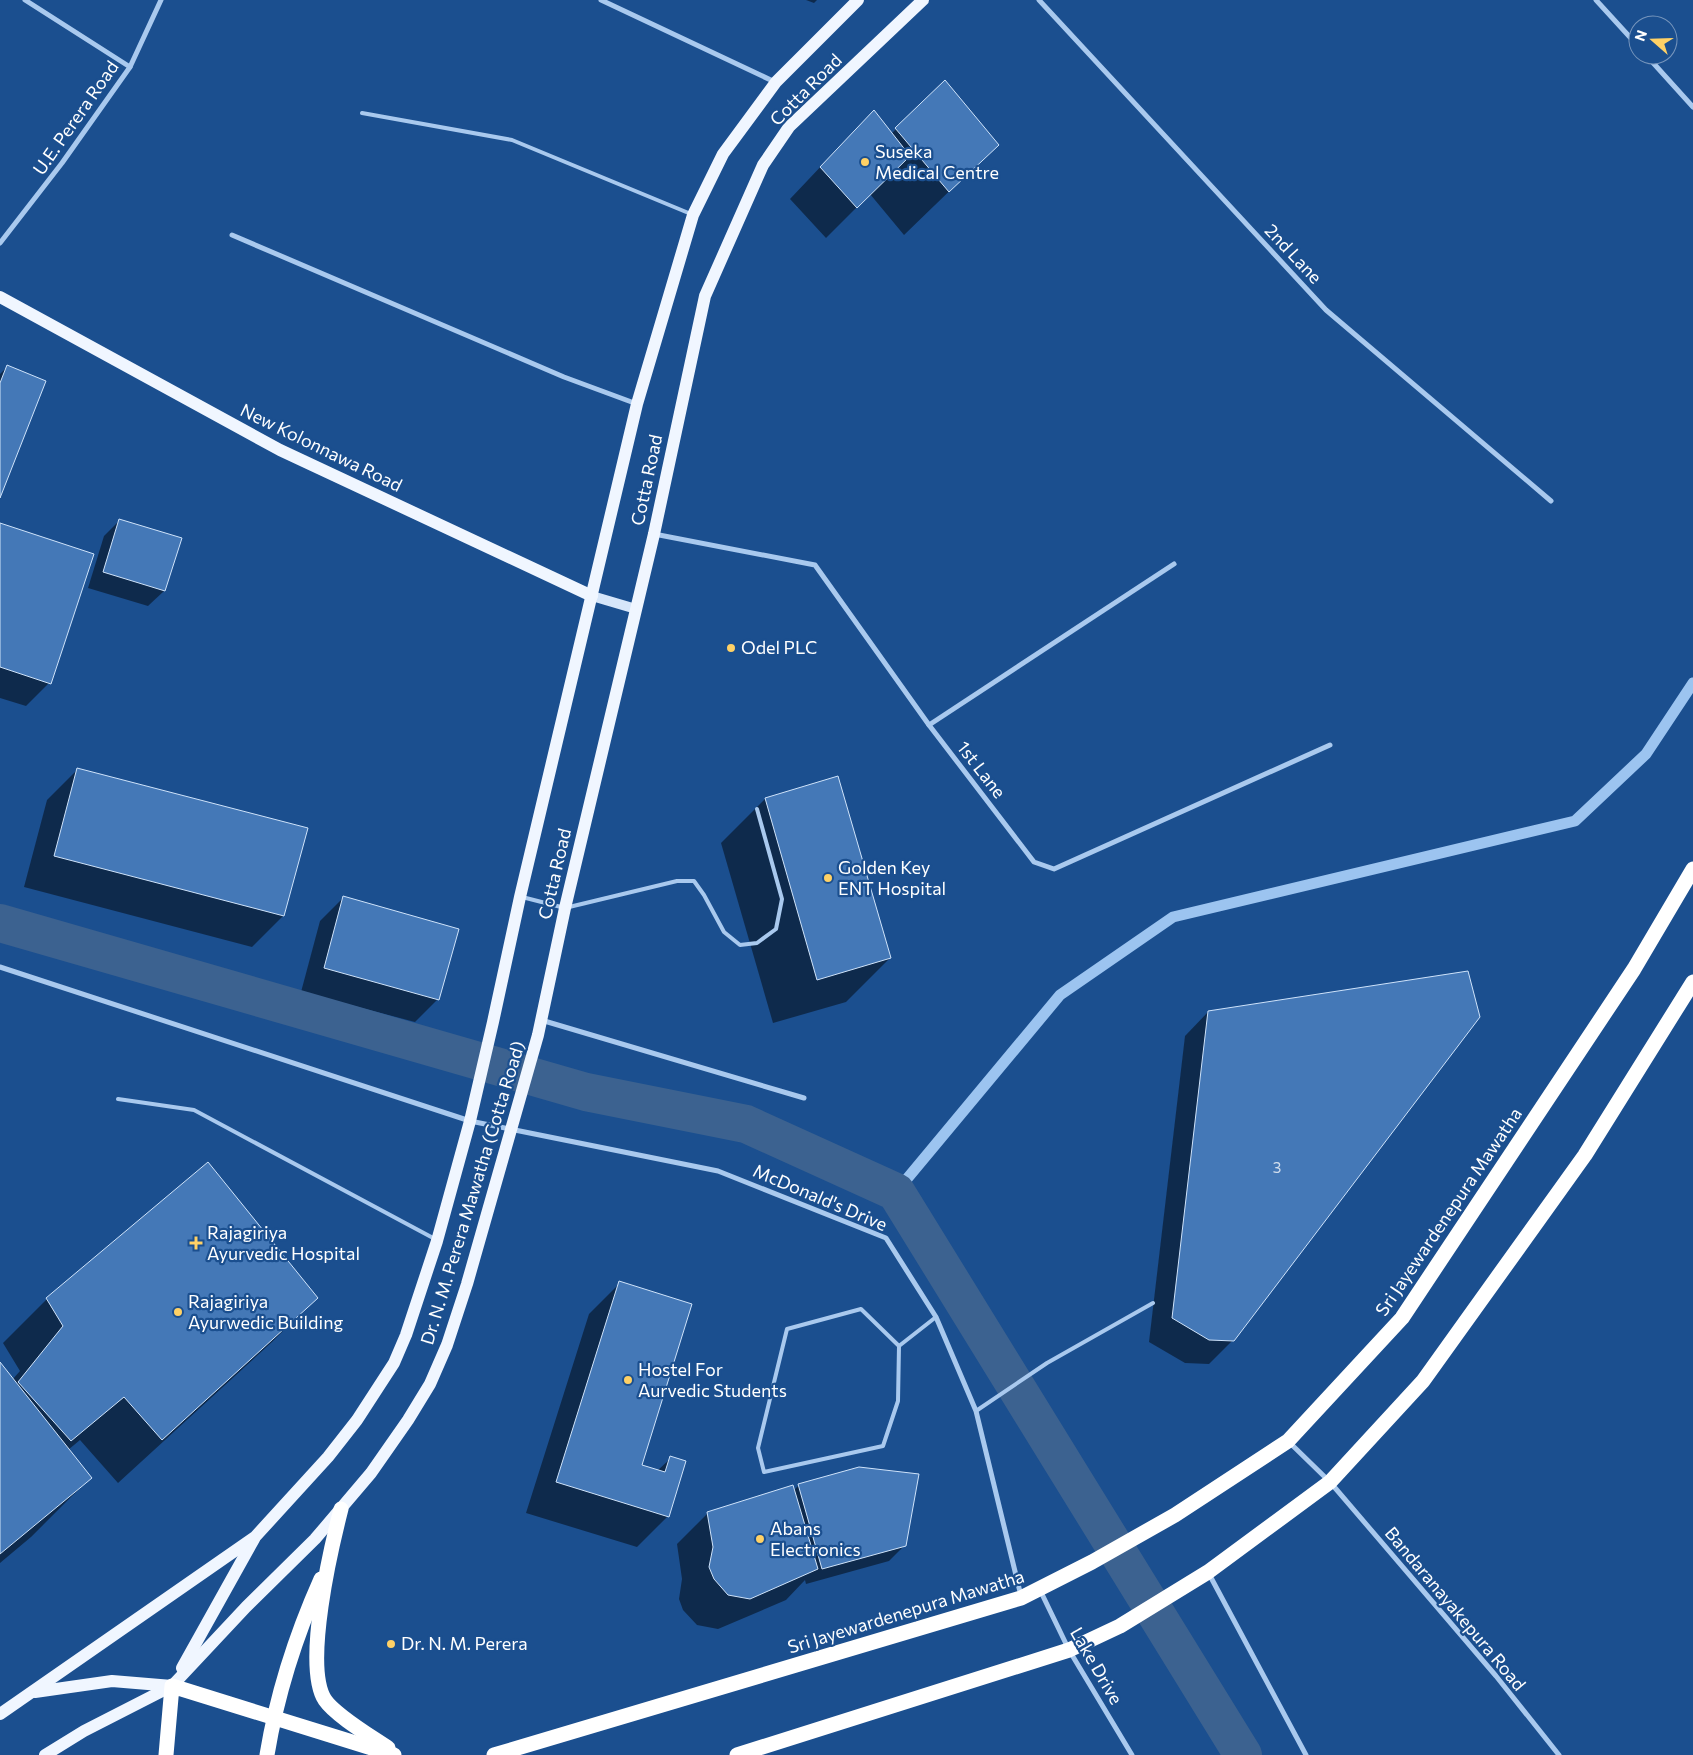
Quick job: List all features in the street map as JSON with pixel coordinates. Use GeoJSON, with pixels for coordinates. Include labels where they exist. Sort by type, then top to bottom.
{"type":"FeatureCollection","features":[{"type":"Feature","properties":{"kind":"highway","name":"Sri Jayewardenepura Mawatha"},"geometry":{"type":"LineString","coordinates":[[494,1755],[1021,1598],[1092,1562],[1174,1515],[1288,1441],[1402,1318],[1634,969],[1693,869]]}},
{"type":"Feature","properties":{"kind":"highway"},"geometry":{"type":"LineString","coordinates":[[737,1755],[1070,1650],[1120,1626],[1208,1572],[1330,1482],[1423,1381],[1585,1155],[1693,982]]}},
{"type":"Feature","properties":{"kind":"highway"},"geometry":{"type":"LineString","coordinates":[[341,1509],[328,1561],[317,1655],[318,1680],[325,1700],[344,1717],[396,1755]]}},
{"type":"Feature","properties":{"kind":"highway"},"geometry":{"type":"LineString","coordinates":[[267,1755],[273,1718],[296,1640],[328,1561]]}},
{"type":"Feature","properties":{"kind":"highway"},"geometry":{"type":"LineString","coordinates":[[166,1755],[172,1686],[396,1755]]}},
{"type":"Feature","properties":{"kind":"main road","name":"Cotta Road"},"geometry":{"type":"LineString","coordinates":[[494,1022],[520,897],[637,404],[693,215],[723,154],[776,82],[858,0]]}},
{"type":"Feature","properties":{"kind":"main road","name":"Cotta Road"},"geometry":{"type":"LineString","coordinates":[[538,1035],[565,908],[654,534],[705,296],[764,165],[789,127],[923,0]]}},
{"type":"Feature","properties":{"kind":"main road","name":"New Kolonnawa Road"},"geometry":{"type":"LineString","coordinates":[[0,298],[280,450],[592,596],[636,608]]}},
{"type":"Feature","properties":{"kind":"main road","name":"Dr. N. M. Perera Mawatha (Cotta Road)"},"geometry":{"type":"LineString","coordinates":[[0,1714],[255,1537],[328,1458],[357,1420],[394,1363],[406,1335],[437,1241],[470,1121],[494,1022]]}},
{"type":"Feature","properties":{"kind":"main road","name":"Dr. N. M. Perera Mawatha (Cotta Road)"},"geometry":{"type":"LineString","coordinates":[[45,1755],[84,1731],[172,1686],[246,1607],[315,1539],[371,1473],[408,1420],[430,1384],[447,1345],[512,1130],[538,1035]]}},
{"type":"Feature","properties":{"kind":"main road"},"geometry":{"type":"LineString","coordinates":[[33,1692],[112,1681],[172,1686],[255,1537]]}},
{"type":"Feature","properties":{"kind":"street"},"geometry":{"type":"LineString","coordinates":[[25,0],[130,67]]}},
{"type":"Feature","properties":{"kind":"street","name":"U.E. Perera Road"},"geometry":{"type":"LineString","coordinates":[[0,243],[62,163],[130,67],[161,0]]}},
{"type":"Feature","properties":{"kind":"street"},"geometry":{"type":"LineString","coordinates":[[601,0],[776,82]]}},
{"type":"Feature","properties":{"kind":"street","name":"2nd Lane"},"geometry":{"type":"LineString","coordinates":[[1039,0],[1326,310],[1550,501]]}},
{"type":"Feature","properties":{"kind":"street"},"geometry":{"type":"LineString","coordinates":[[1596,0],[1628,35]]}},
{"type":"Feature","properties":{"kind":"street"},"geometry":{"type":"LineString","coordinates":[[1655,65],[1693,107]]}},
{"type":"Feature","properties":{"kind":"street"},"geometry":{"type":"LineString","coordinates":[[232,235],[564,377],[637,404]]}},
{"type":"Feature","properties":{"kind":"street","name":"1st Lane"},"geometry":{"type":"LineString","coordinates":[[654,534],[815,565],[929,725],[1034,862],[1054,869],[1330,745]]}},
{"type":"Feature","properties":{"kind":"street"},"geometry":{"type":"LineString","coordinates":[[929,725],[1174,564]]}},
{"type":"Feature","properties":{"kind":"street","name":"McDonald's Drive"},"geometry":{"type":"LineString","coordinates":[[0,967],[470,1121],[718,1171],[886,1238],[936,1317],[976,1411],[1021,1598]]}},
{"type":"Feature","properties":{"kind":"street"},"geometry":{"type":"LineString","coordinates":[[541,1020],[804,1098]]}},
{"type":"Feature","properties":{"kind":"street","name":"Bandaranayakepura Road"},"geometry":{"type":"LineString","coordinates":[[1288,1441],[1330,1482],[1496,1676],[1559,1755]]}},
{"type":"Feature","properties":{"kind":"street"},"geometry":{"type":"LineString","coordinates":[[1208,1572],[1306,1755]]}},
{"type":"Feature","properties":{"kind":"street","name":"Lake Drive"},"geometry":{"type":"LineString","coordinates":[[1040,1590],[1070,1650],[1132,1755]]}},
{"type":"Feature","properties":{"kind":"lane"},"geometry":{"type":"LineString","coordinates":[[362,112],[512,140],[693,215]]}},
{"type":"Feature","properties":{"kind":"lane"},"geometry":{"type":"LineString","coordinates":[[520,897],[565,908],[678,881],[694,881],[704,895],[724,932],[740,945],[757,943],[776,930],[782,899],[757,809]]}},
{"type":"Feature","properties":{"kind":"lane"},"geometry":{"type":"LineString","coordinates":[[118,1099],[194,1110],[437,1241]]}},
{"type":"Feature","properties":{"kind":"lane"},"geometry":{"type":"LineString","coordinates":[[976,1411],[1047,1362],[1154,1303]]}},
{"type":"Feature","properties":{"kind":"lane"},"geometry":{"type":"LineString","coordinates":[[861,1309],[899,1346],[898,1401],[883,1446],[764,1472],[758,1448],[787,1329],[861,1309]]}},
{"type":"Feature","properties":{"kind":"lane"},"geometry":{"type":"LineString","coordinates":[[899,1346],[936,1317]]}},
{"type":"Feature","properties":{"kind":"building"},"geometry":{"type":"Polygon","coordinates":[[[945,80],[999,145],[949,192],[895,128],[945,80]]]}},
{"type":"Feature","properties":{"kind":"building","name":"Suseka Medical Centre"},"geometry":{"type":"Polygon","coordinates":[[[874,110],[910,156],[857,208],[820,167],[874,110]]]}},
{"type":"Feature","properties":{"kind":"building"},"geometry":{"type":"Polygon","coordinates":[[[7,365],[46,381],[0,498],[0,383],[7,365]]]}},
{"type":"Feature","properties":{"kind":"building"},"geometry":{"type":"Polygon","coordinates":[[[119,519],[182,538],[165,591],[103,572],[119,519]]]}},
{"type":"Feature","properties":{"kind":"building"},"geometry":{"type":"Polygon","coordinates":[[[0,523],[94,554],[51,684],[0,667],[0,523]]]}},
{"type":"Feature","properties":{"kind":"building"},"geometry":{"type":"Polygon","coordinates":[[[77,768],[308,828],[284,916],[54,856],[77,768]]]}},
{"type":"Feature","properties":{"kind":"building","name":"Golden Key ENT Hospital"},"geometry":{"type":"Polygon","coordinates":[[[838,776],[891,958],[817,980],[765,798],[838,776]]]}},
{"type":"Feature","properties":{"kind":"building"},"geometry":{"type":"Polygon","coordinates":[[[343,896],[459,929],[439,1000],[324,968],[343,896]]]}},
{"type":"Feature","properties":{"kind":"building"},"geometry":{"type":"Polygon","coordinates":[[[1468,971],[1480,1017],[1234,1341],[1209,1340],[1172,1318],[1208,1011],[1468,971]]]}},
{"type":"Feature","properties":{"kind":"building","name":"Rajagiriya Ayurwedic Building"},"geometry":{"type":"Polygon","coordinates":[[[208,1162],[318,1298],[162,1440],[124,1397],[71,1441],[18,1382],[63,1326],[46,1298],[208,1162]]]}},
{"type":"Feature","properties":{"kind":"building","name":"Hostel For Aurvedic Students"},"geometry":{"type":"Polygon","coordinates":[[[619,1281],[692,1304],[642,1465],[665,1472],[670,1456],[686,1461],[669,1517],[556,1482],[619,1281]]]}},
{"type":"Feature","properties":{"kind":"building"},"geometry":{"type":"Polygon","coordinates":[[[0,1362],[92,1478],[0,1554],[0,1362]]]}},
{"type":"Feature","properties":{"kind":"building"},"geometry":{"type":"Polygon","coordinates":[[[859,1467],[919,1474],[906,1546],[822,1569],[798,1484],[859,1467]]]}},
{"type":"Feature","properties":{"kind":"building","name":"Abans Electronics"},"geometry":{"type":"Polygon","coordinates":[[[793,1485],[818,1569],[750,1599],[728,1595],[714,1579],[709,1567],[713,1547],[707,1512],[793,1485]]]}},
{"type":"Feature","properties":{"kind":"waterway"},"geometry":{"type":"LineString","coordinates":[[896,1192],[1060,995],[1173,917],[1575,821],[1646,754],[1693,683]]}},
{"type":"Feature","properties":{"kind":"waterway"},"geometry":{"type":"LineString","coordinates":[[0,923],[586,1092],[746,1124],[896,1192],[1243,1755]]}},
{"type":"Feature","properties":{"kind":"place","name":"Suseka Medical Centre"},"geometry":{"type":"Point","coordinates":[865,162]}},
{"type":"Feature","properties":{"kind":"place","name":"Odel PLC"},"geometry":{"type":"Point","coordinates":[731,648]}},
{"type":"Feature","properties":{"kind":"place","name":"Golden Key ENT Hospital"},"geometry":{"type":"Point","coordinates":[828,878]}},
{"type":"Feature","properties":{"kind":"place","name":"Rajagiriya Ayurvedic Hospital"},"geometry":{"type":"Point","coordinates":[196,1243]}},
{"type":"Feature","properties":{"kind":"place","name":"Rajagiriya Ayurwedic Building"},"geometry":{"type":"Point","coordinates":[178,1312]}},
{"type":"Feature","properties":{"kind":"place","name":"Hostel For Aurvedic Students"},"geometry":{"type":"Point","coordinates":[628,1380]}},
{"type":"Feature","properties":{"kind":"place","name":"Abans Electronics"},"geometry":{"type":"Point","coordinates":[760,1539]}},
{"type":"Feature","properties":{"kind":"place","name":"Dr. N. M. Perera"},"geometry":{"type":"Point","coordinates":[391,1644]}}]}
